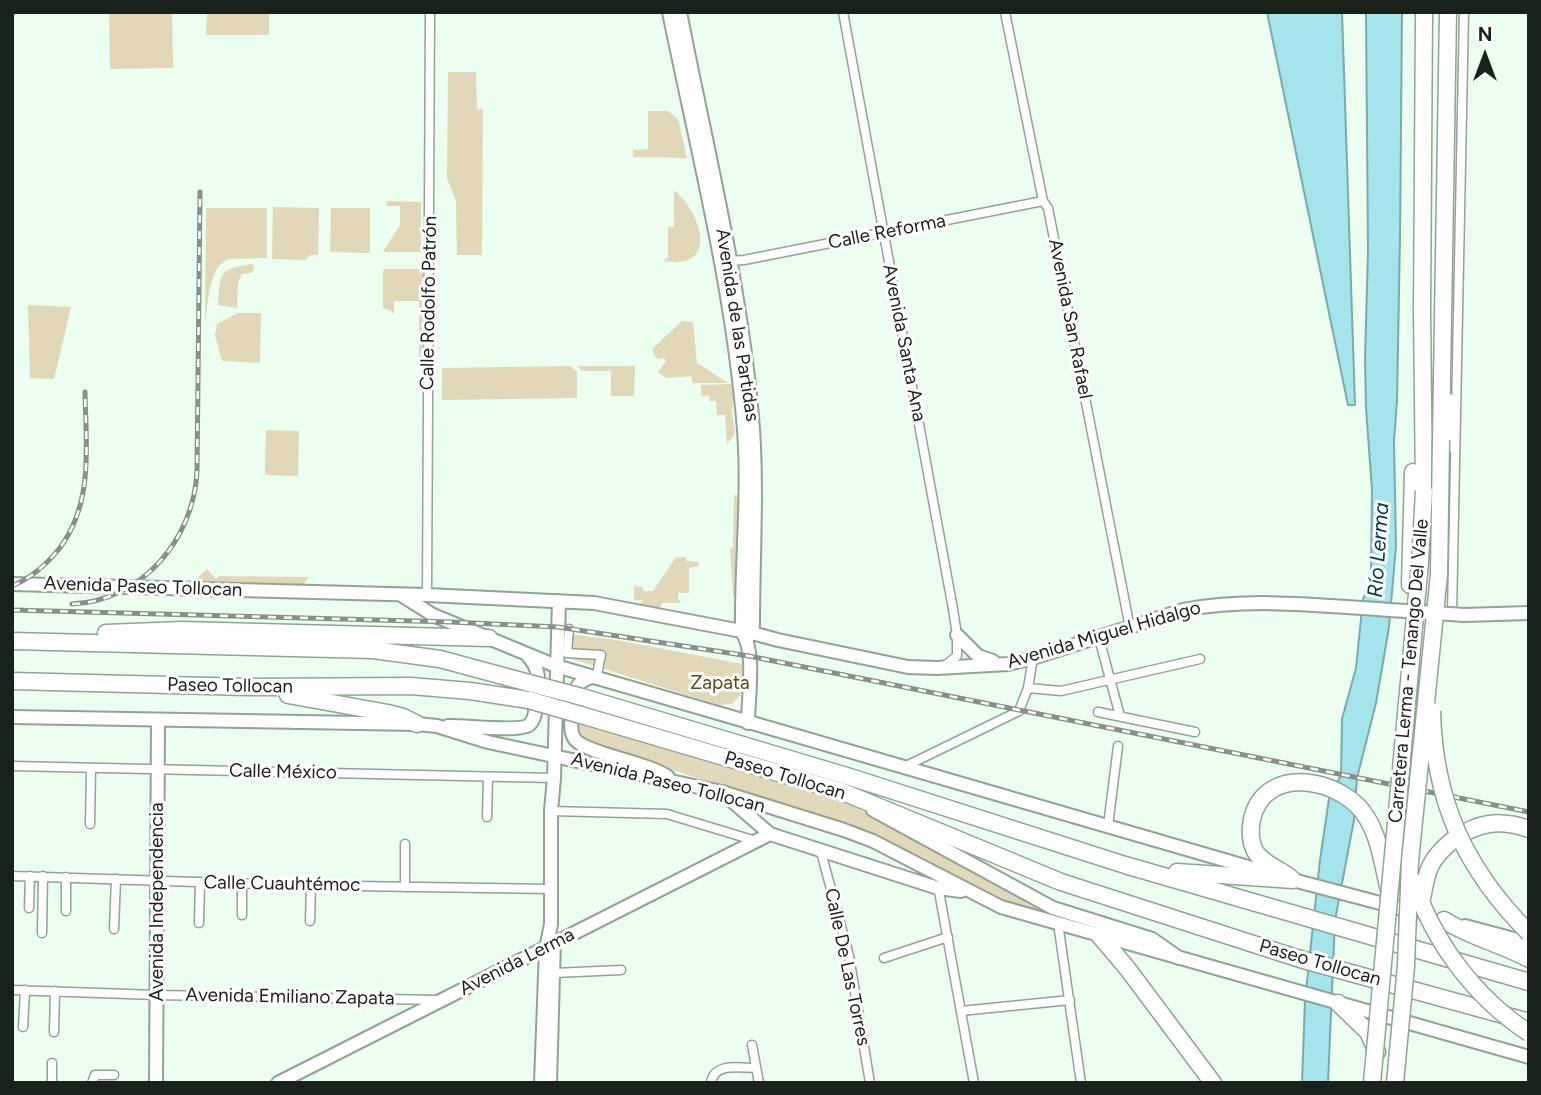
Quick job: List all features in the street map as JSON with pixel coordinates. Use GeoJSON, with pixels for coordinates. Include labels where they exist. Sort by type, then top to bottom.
{"type":"FeatureCollection","features":[{"type":"Feature","properties":{"kind":"highway"},"geometry":{"type":"LineString","coordinates":[[1424,12],[1422,258],[1417,269],[1411,333],[1413,511],[1410,585],[1390,766],[1393,802],[1402,848],[1423,910],[1443,945],[1479,992],[1529,1033]]}},
{"type":"Feature","properties":{"kind":"highway"},"geometry":{"type":"LineString","coordinates":[[1395,1083],[1406,966],[1410,861],[1440,555],[1447,12]]}},
{"type":"Feature","properties":{"kind":"highway","name":"Carretera Lerma - Tenango Del Valle"},"geometry":{"type":"LineString","coordinates":[[1375,1083],[1389,892],[1420,562],[1424,491],[1422,258]]}},
{"type":"Feature","properties":{"kind":"highway"},"geometry":{"type":"LineString","coordinates":[[1450,490],[1449,546],[1432,712],[1434,757],[1441,788],[1457,832],[1473,864],[1528,940]]}},
{"type":"Feature","properties":{"kind":"highway"},"geometry":{"type":"LineString","coordinates":[[12,640],[43,635],[182,631],[489,638]]}},
{"type":"Feature","properties":{"kind":"highway","name":"Paseo Tollocan"},"geometry":{"type":"LineString","coordinates":[[12,640],[373,650],[440,659],[582,697],[850,777],[1125,865],[1529,982]]}},
{"type":"Feature","properties":{"kind":"highway","name":"Paseo Tollocan"},"geometry":{"type":"LineString","coordinates":[[12,681],[248,687],[411,686],[470,691],[529,701],[843,792],[1061,882],[1300,958],[1529,1022]]}},
{"type":"Feature","properties":{"kind":"highway"},"geometry":{"type":"LineString","coordinates":[[248,687],[388,713],[417,724]]}},
{"type":"Feature","properties":{"kind":"highway"},"geometry":{"type":"LineString","coordinates":[[1301,882],[1262,859],[1253,843],[1251,830],[1259,803],[1269,792],[1289,784],[1308,782],[1331,787],[1349,797],[1366,815],[1389,892]]}},
{"type":"Feature","properties":{"kind":"highway"},"geometry":{"type":"LineString","coordinates":[[1406,966],[1413,957],[1419,913],[1431,863],[1436,854],[1478,825],[1502,823],[1529,829]]}},
{"type":"Feature","properties":{"kind":"highway"},"geometry":{"type":"LineString","coordinates":[[1125,865],[1192,874],[1301,882]]}},
{"type":"Feature","properties":{"kind":"highway"},"geometry":{"type":"LineString","coordinates":[[1444,920],[1456,928],[1507,947],[1529,959]]}},
{"type":"Feature","properties":{"kind":"highway"},"geometry":{"type":"LineString","coordinates":[[1099,935],[1213,1083]]}},
{"type":"Feature","properties":{"kind":"highway"},"geometry":{"type":"LineString","coordinates":[[1336,1002],[1362,1025],[1374,1042],[1377,1050],[1375,1083]]}},
{"type":"Feature","properties":{"kind":"main road","name":"Avenida de las Partidas"},"geometry":{"type":"LineString","coordinates":[[669,12],[720,264],[741,403],[745,455],[748,723]]}},
{"type":"Feature","properties":{"kind":"main road","name":"Avenida de las Partidas"},"geometry":{"type":"LineString","coordinates":[[680,12],[729,261],[748,380],[754,444],[747,634]]}},
{"type":"Feature","properties":{"kind":"main road","name":"Avenida Paseo Tollocan"},"geometry":{"type":"LineString","coordinates":[[12,584],[559,601]]}},
{"type":"Feature","properties":{"kind":"main road"},"geometry":{"type":"LineString","coordinates":[[401,595],[433,615],[556,666],[594,678],[1301,882],[1528,940]]}},
{"type":"Feature","properties":{"kind":"main road","name":"Avenida Miguel Hidalgo"},"geometry":{"type":"LineString","coordinates":[[559,601],[616,606],[908,667],[1007,664],[1207,605],[1279,603],[1452,614],[1529,613]]}},
{"type":"Feature","properties":{"kind":"main road"},"geometry":{"type":"LineString","coordinates":[[541,1083],[551,946],[551,811],[559,601]]}},
{"type":"Feature","properties":{"kind":"main road"},"geometry":{"type":"LineString","coordinates":[[957,635],[978,656],[1007,664]]}},
{"type":"Feature","properties":{"kind":"main road"},"geometry":{"type":"LineString","coordinates":[[437,726],[469,725],[518,729],[530,724],[534,718],[539,677],[534,663],[526,654]]}},
{"type":"Feature","properties":{"kind":"main road"},"geometry":{"type":"LineString","coordinates":[[594,678],[582,681],[575,689],[572,730],[574,738],[582,746],[652,768],[675,782]]}},
{"type":"Feature","properties":{"kind":"main road","name":"Avenida Paseo Tollocan"},"geometry":{"type":"LineString","coordinates":[[12,717],[437,726],[488,741],[722,792],[873,841],[1001,907],[1529,1057]]}},
{"type":"Feature","properties":{"kind":"main road","name":"Avenida Independencia"},"geometry":{"type":"LineString","coordinates":[[156,1083],[158,721]]}},
{"type":"Feature","properties":{"kind":"main road"},"geometry":{"type":"LineString","coordinates":[[722,792],[770,834],[938,888],[968,892]]}},
{"type":"Feature","properties":{"kind":"main road"},"geometry":{"type":"LineString","coordinates":[[843,792],[897,825],[1046,904],[1063,912],[1152,940],[1179,958]]}},
{"type":"Feature","properties":{"kind":"main road","name":"Avenida Lerma"},"geometry":{"type":"LineString","coordinates":[[278,1083],[770,834]]}},
{"type":"Feature","properties":{"kind":"main road"},"geometry":{"type":"LineString","coordinates":[[550,1083],[554,973],[551,946]]}},
{"type":"Feature","properties":{"kind":"street","name":"Calle Rodolfo Patrón"},"geometry":{"type":"LineString","coordinates":[[427,595],[430,12]]}},
{"type":"Feature","properties":{"kind":"street","name":"Avenida Santa Ana"},"geometry":{"type":"LineString","coordinates":[[843,12],[957,635]]}},
{"type":"Feature","properties":{"kind":"street","name":"Avenida San Rafael"},"geometry":{"type":"LineString","coordinates":[[1005,12],[1043,201],[1048,208],[1130,628]]}},
{"type":"Feature","properties":{"kind":"street"},"geometry":{"type":"LineString","coordinates":[[1452,614],[1464,12]]}},
{"type":"Feature","properties":{"kind":"street","name":"Calle Reforma"},"geometry":{"type":"LineString","coordinates":[[729,261],[1043,201]]}},
{"type":"Feature","properties":{"kind":"street"},"geometry":{"type":"LineString","coordinates":[[1443,303],[1449,326],[1450,490]]}},
{"type":"Feature","properties":{"kind":"street"},"geometry":{"type":"LineString","coordinates":[[569,629],[568,653],[601,655],[594,678]]}},
{"type":"Feature","properties":{"kind":"street"},"geometry":{"type":"LineString","coordinates":[[943,667],[957,656],[957,635]]}},
{"type":"Feature","properties":{"kind":"street"},"geometry":{"type":"LineString","coordinates":[[1099,638],[1120,716]]}},
{"type":"Feature","properties":{"kind":"street"},"geometry":{"type":"LineString","coordinates":[[904,767],[1019,711],[1028,688],[1033,658]]}},
{"type":"Feature","properties":{"kind":"street"},"geometry":{"type":"LineString","coordinates":[[1028,688],[1061,691],[1200,659]]}},
{"type":"Feature","properties":{"kind":"street"},"geometry":{"type":"LineString","coordinates":[[1098,712],[1195,732]]}},
{"type":"Feature","properties":{"kind":"street"},"geometry":{"type":"LineString","coordinates":[[1108,826],[1118,746]]}},
{"type":"Feature","properties":{"kind":"street","name":"Calle México"},"geometry":{"type":"LineString","coordinates":[[12,766],[554,778]]}},
{"type":"Feature","properties":{"kind":"street"},"geometry":{"type":"LineString","coordinates":[[90,824],[91,768]]}},
{"type":"Feature","properties":{"kind":"street"},"geometry":{"type":"LineString","coordinates":[[487,817],[488,778]]}},
{"type":"Feature","properties":{"kind":"street"},"geometry":{"type":"LineString","coordinates":[[551,811],[667,814],[756,841]]}},
{"type":"Feature","properties":{"kind":"street"},"geometry":{"type":"LineString","coordinates":[[405,844],[405,887]]}},
{"type":"Feature","properties":{"kind":"street","name":"Calle De Las Torres"},"geometry":{"type":"LineString","coordinates":[[821,852],[849,956],[870,1083]]}},
{"type":"Feature","properties":{"kind":"street"},"geometry":{"type":"LineString","coordinates":[[935,873],[974,1083]]}},
{"type":"Feature","properties":{"kind":"street","name":"Calle Cuauhtémoc"},"geometry":{"type":"LineString","coordinates":[[12,876],[551,890]]}},
{"type":"Feature","properties":{"kind":"street"},"geometry":{"type":"LineString","coordinates":[[30,876],[30,908]]}},
{"type":"Feature","properties":{"kind":"street"},"geometry":{"type":"LineString","coordinates":[[42,933],[43,876]]}},
{"type":"Feature","properties":{"kind":"street"},"geometry":{"type":"LineString","coordinates":[[65,877],[65,911]]}},
{"type":"Feature","properties":{"kind":"street"},"geometry":{"type":"LineString","coordinates":[[114,929],[116,879]]}},
{"type":"Feature","properties":{"kind":"street"},"geometry":{"type":"LineString","coordinates":[[199,923],[200,882]]}},
{"type":"Feature","properties":{"kind":"street"},"geometry":{"type":"LineString","coordinates":[[242,884],[242,915]]}},
{"type":"Feature","properties":{"kind":"street"},"geometry":{"type":"LineString","coordinates":[[310,921],[311,885]]}},
{"type":"Feature","properties":{"kind":"street"},"geometry":{"type":"LineString","coordinates":[[1058,923],[1081,1083]]}},
{"type":"Feature","properties":{"kind":"street"},"geometry":{"type":"LineString","coordinates":[[884,958],[948,937]]}},
{"type":"Feature","properties":{"kind":"street"},"geometry":{"type":"LineString","coordinates":[[554,973],[621,970]]}},
{"type":"Feature","properties":{"kind":"street","name":"Avenida Emiliano Zapata"},"geometry":{"type":"LineString","coordinates":[[12,990],[442,1000]]}},
{"type":"Feature","properties":{"kind":"street"},"geometry":{"type":"LineString","coordinates":[[23,1027],[25,990]]}},
{"type":"Feature","properties":{"kind":"street"},"geometry":{"type":"LineString","coordinates":[[54,1032],[55,991]]}},
{"type":"Feature","properties":{"kind":"street"},"geometry":{"type":"LineString","coordinates":[[961,1011],[1070,1000]]}},
{"type":"Feature","properties":{"kind":"street"},"geometry":{"type":"LineString","coordinates":[[752,1045],[759,1083]]}},
{"type":"Feature","properties":{"kind":"street"},"geometry":{"type":"LineString","coordinates":[[52,1063],[52,1083]]}},
{"type":"Feature","properties":{"kind":"street"},"geometry":{"type":"LineString","coordinates":[[711,1081],[719,1070],[756,1068]]}},
{"type":"Feature","properties":{"kind":"street"},"geometry":{"type":"LineString","coordinates":[[92,1083],[96,1075],[114,1075]]}},
{"type":"Feature","properties":{"kind":"green space"},"geometry":{"type":"Polygon","coordinates":[[[109,12],[172,12],[173,68],[110,69],[109,12]]]}},
{"type":"Feature","properties":{"kind":"green space"},"geometry":{"type":"Polygon","coordinates":[[[207,12],[269,12],[269,35],[206,35],[207,12]]]}},
{"type":"Feature","properties":{"kind":"green space"},"geometry":{"type":"Polygon","coordinates":[[[448,72],[476,72],[477,109],[483,109],[482,255],[457,255],[456,201],[447,178],[448,72]]]}},
{"type":"Feature","properties":{"kind":"green space"},"geometry":{"type":"Polygon","coordinates":[[[648,111],[668,111],[678,119],[687,158],[633,157],[633,150],[648,149],[648,111]]]}},
{"type":"Feature","properties":{"kind":"green space"},"geometry":{"type":"Polygon","coordinates":[[[674,190],[692,212],[700,238],[699,249],[693,257],[681,262],[663,261],[668,257],[668,227],[674,227],[674,190]]]}},
{"type":"Feature","properties":{"kind":"green space"},"geometry":{"type":"Polygon","coordinates":[[[387,201],[421,202],[421,252],[383,252],[400,225],[400,206],[387,206],[387,201]]]}},
{"type":"Feature","properties":{"kind":"green space"},"geometry":{"type":"Polygon","coordinates":[[[273,207],[319,208],[318,255],[310,255],[306,260],[272,259],[273,207]]]}},
{"type":"Feature","properties":{"kind":"green space"},"geometry":{"type":"Polygon","coordinates":[[[206,208],[267,208],[267,258],[228,259],[221,264],[210,286],[205,320],[206,208]]]}},
{"type":"Feature","properties":{"kind":"green space"},"geometry":{"type":"Polygon","coordinates":[[[331,208],[370,208],[370,253],[330,252],[331,208]]]}},
{"type":"Feature","properties":{"kind":"green space"},"geometry":{"type":"Polygon","coordinates":[[[253,264],[251,273],[242,274],[238,283],[237,308],[218,305],[221,278],[227,270],[253,264]]]}},
{"type":"Feature","properties":{"kind":"green space"},"geometry":{"type":"Polygon","coordinates":[[[383,269],[424,269],[423,358],[419,358],[419,301],[394,301],[394,315],[383,308],[383,269]]]}},
{"type":"Feature","properties":{"kind":"green space"},"geometry":{"type":"Polygon","coordinates":[[[28,305],[71,307],[54,379],[30,378],[28,305]]]}},
{"type":"Feature","properties":{"kind":"green space"},"geometry":{"type":"Polygon","coordinates":[[[238,313],[261,313],[260,363],[222,361],[215,335],[217,324],[238,313]]]}},
{"type":"Feature","properties":{"kind":"green space"},"geometry":{"type":"Polygon","coordinates":[[[682,321],[693,322],[697,363],[728,383],[693,383],[691,376],[666,378],[658,372],[666,361],[664,358],[657,359],[653,348],[682,321]]]}},
{"type":"Feature","properties":{"kind":"green space"},"geometry":{"type":"Polygon","coordinates":[[[570,366],[577,372],[577,398],[442,400],[442,368],[570,366]]]}},
{"type":"Feature","properties":{"kind":"green space"},"geometry":{"type":"Polygon","coordinates":[[[577,366],[635,366],[634,396],[611,396],[611,371],[582,371],[577,366]]]}},
{"type":"Feature","properties":{"kind":"green space"},"geometry":{"type":"Polygon","coordinates":[[[732,384],[735,393],[732,410],[735,434],[727,444],[725,415],[717,415],[716,401],[709,401],[709,395],[701,396],[701,385],[732,384]]]}},
{"type":"Feature","properties":{"kind":"green space"},"geometry":{"type":"Polygon","coordinates":[[[266,430],[299,431],[298,476],[265,475],[266,430]]]}},
{"type":"Feature","properties":{"kind":"green space"},"geometry":{"type":"Polygon","coordinates":[[[734,495],[737,495],[742,523],[740,597],[733,596],[730,549],[733,548],[734,495]]]}},
{"type":"Feature","properties":{"kind":"green space"},"geometry":{"type":"Polygon","coordinates":[[[676,557],[686,557],[686,561],[698,562],[699,566],[689,568],[689,593],[678,593],[678,600],[681,600],[679,603],[662,603],[660,608],[640,604],[643,600],[634,600],[634,586],[642,587],[644,591],[653,591],[676,557]]]}},
{"type":"Feature","properties":{"kind":"green space"},"geometry":{"type":"Polygon","coordinates":[[[207,569],[216,579],[219,576],[309,577],[303,585],[191,584],[207,569]]]}},
{"type":"Feature","properties":{"kind":"green space","name":"Zapata"},"geometry":{"type":"Polygon","coordinates":[[[569,634],[617,640],[742,664],[741,694],[732,704],[719,705],[572,659],[569,656],[569,634]]]}},
{"type":"Feature","properties":{"kind":"green space"},"geometry":{"type":"Polygon","coordinates":[[[578,722],[840,798],[1057,917],[996,901],[924,858],[852,825],[586,744],[578,734],[578,722]]]}},
{"type":"Feature","properties":{"kind":"water"},"geometry":{"type":"Polygon","coordinates":[[[1267,12],[1342,12],[1355,405],[1348,405],[1267,12]]]}},
{"type":"Feature","properties":{"kind":"water","name":"Río Lerma"},"geometry":{"type":"Polygon","coordinates":[[[1366,12],[1402,12],[1397,401],[1394,441],[1396,546],[1389,627],[1376,703],[1357,778],[1354,820],[1335,920],[1328,1083],[1302,1083],[1305,1000],[1320,860],[1329,799],[1341,775],[1342,719],[1356,668],[1363,599],[1370,585],[1371,573],[1372,490],[1365,359],[1368,252],[1366,12]]]}},
{"type":"Feature","properties":{"kind":"railway"},"geometry":{"type":"LineString","coordinates":[[72,604],[121,592],[142,579],[160,562],[175,542],[194,496],[197,471],[200,192]]}},
{"type":"Feature","properties":{"kind":"railway"},"geometry":{"type":"LineString","coordinates":[[12,586],[32,575],[54,555],[78,513],[86,474],[85,392]]}},
{"type":"Feature","properties":{"kind":"railway"},"geometry":{"type":"LineString","coordinates":[[12,610],[558,627],[749,656],[1529,812]]}}]}
